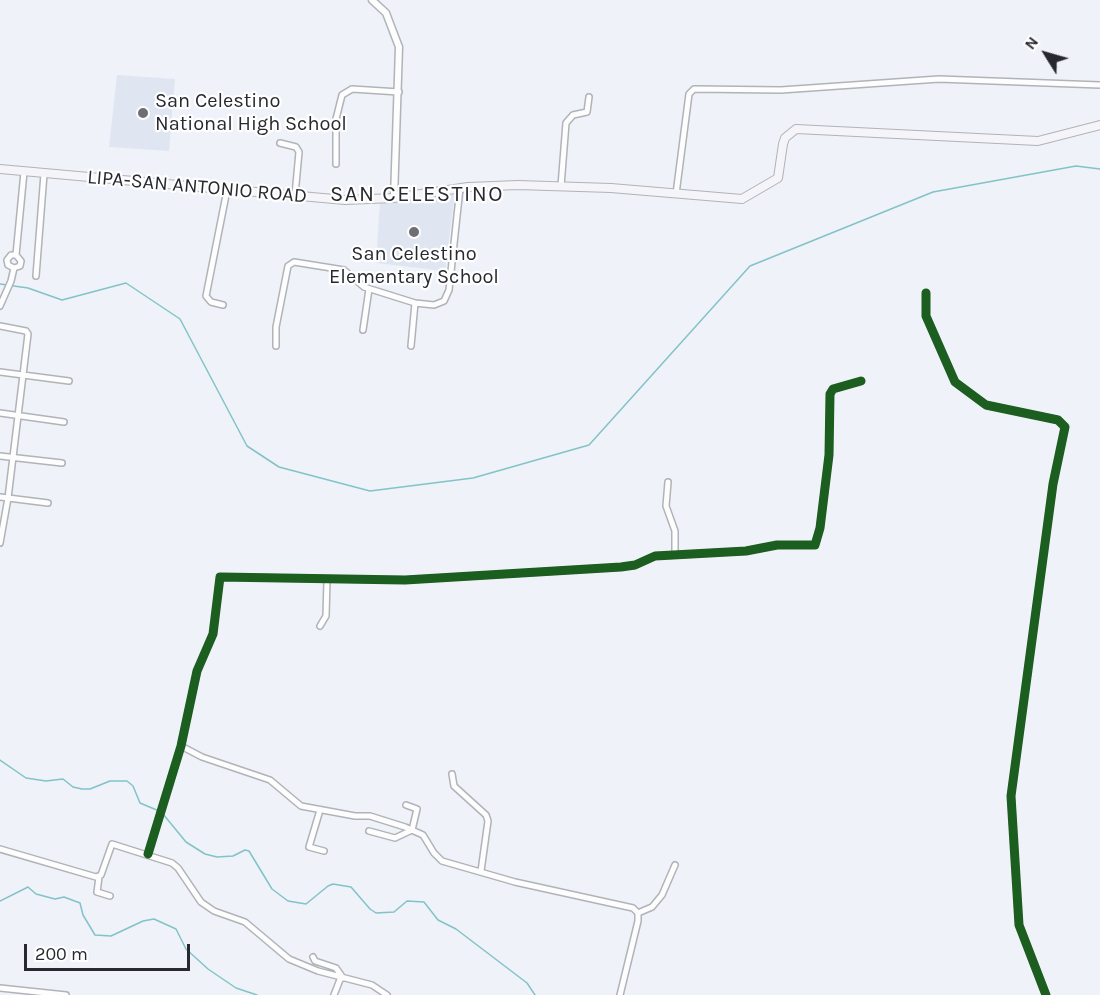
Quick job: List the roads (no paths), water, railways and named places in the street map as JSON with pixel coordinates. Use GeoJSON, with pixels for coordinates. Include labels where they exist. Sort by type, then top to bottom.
{"type":"FeatureCollection","features":[{"type":"Feature","properties":{"kind":"main road","name":"LIPA-SAN ANTONIO ROAD"},"geometry":{"type":"LineString","coordinates":[[0,169],[345,200],[394,198],[460,188],[561,186],[733,199],[749,196],[778,178],[785,138],[796,129],[1038,141],[1100,124]]}},
{"type":"Feature","properties":{"kind":"street"},"geometry":{"type":"LineString","coordinates":[[372,0],[386,13],[399,47],[399,92],[393,158],[394,198]]}},
{"type":"Feature","properties":{"kind":"street"},"geometry":{"type":"LineString","coordinates":[[676,194],[689,94],[694,89],[781,90],[939,79],[1100,85]]}},
{"type":"Feature","properties":{"kind":"street"},"geometry":{"type":"LineString","coordinates":[[336,164],[336,119],[342,95],[352,89],[399,92]]}},
{"type":"Feature","properties":{"kind":"street"},"geometry":{"type":"LineString","coordinates":[[561,186],[566,123],[573,115],[586,112],[589,98]]}},
{"type":"Feature","properties":{"kind":"street"},"geometry":{"type":"LineString","coordinates":[[280,143],[296,147],[299,152],[295,195]]}},
{"type":"Feature","properties":{"kind":"street"},"geometry":{"type":"LineString","coordinates":[[16,255],[24,172]]}},
{"type":"Feature","properties":{"kind":"street"},"geometry":{"type":"LineString","coordinates":[[36,276],[44,174]]}},
{"type":"Feature","properties":{"kind":"street"},"geometry":{"type":"LineString","coordinates":[[276,346],[276,327],[291,263],[344,270],[369,289],[416,303],[440,304],[447,297],[460,188]]}},
{"type":"Feature","properties":{"kind":"street"},"geometry":{"type":"LineString","coordinates":[[223,305],[211,302],[206,296],[227,190]]}},
{"type":"Feature","properties":{"kind":"street"},"geometry":{"type":"LineString","coordinates":[[0,306],[14,268],[21,264],[20,257],[11,255],[7,260],[8,265],[14,268]]}},
{"type":"Feature","properties":{"kind":"street"},"geometry":{"type":"LineString","coordinates":[[363,330],[369,289]]}},
{"type":"Feature","properties":{"kind":"street"},"geometry":{"type":"LineString","coordinates":[[926,293],[926,316],[955,382],[986,405],[1058,420],[1065,427],[1053,484],[1011,796],[1019,925],[1046,995]]}},
{"type":"Feature","properties":{"kind":"street"},"geometry":{"type":"LineString","coordinates":[[411,346],[416,303]]}},
{"type":"Feature","properties":{"kind":"street"},"geometry":{"type":"LineString","coordinates":[[0,326],[27,332],[14,457],[0,543]]}},
{"type":"Feature","properties":{"kind":"street"},"geometry":{"type":"LineString","coordinates":[[0,372],[69,381]]}},
{"type":"Feature","properties":{"kind":"street"},"geometry":{"type":"LineString","coordinates":[[148,854],[181,746],[197,671],[213,634],[220,577],[276,576],[327,580],[405,580],[621,567],[635,565],[654,556],[746,551],[777,544],[814,545],[818,537],[829,455],[830,394],[833,389],[861,381]]}},
{"type":"Feature","properties":{"kind":"street"},"geometry":{"type":"LineString","coordinates":[[0,413],[64,422]]}},
{"type":"Feature","properties":{"kind":"street"},"geometry":{"type":"LineString","coordinates":[[0,456],[62,463]]}},
{"type":"Feature","properties":{"kind":"street"},"geometry":{"type":"LineString","coordinates":[[668,482],[666,506],[675,531],[675,554]]}},
{"type":"Feature","properties":{"kind":"street"},"geometry":{"type":"LineString","coordinates":[[0,497],[48,504]]}},
{"type":"Feature","properties":{"kind":"street"},"geometry":{"type":"LineString","coordinates":[[320,627],[326,616],[327,580]]}},
{"type":"Feature","properties":{"kind":"street"},"geometry":{"type":"LineString","coordinates":[[181,746],[202,757],[270,780],[296,803],[320,810],[370,816],[412,830],[423,835],[442,861],[515,882],[627,905],[638,913]]}},
{"type":"Feature","properties":{"kind":"street"},"geometry":{"type":"LineString","coordinates":[[453,774],[454,786],[486,815],[488,821],[481,871]]}},
{"type":"Feature","properties":{"kind":"street"},"geometry":{"type":"LineString","coordinates":[[406,805],[417,809],[412,830]]}},
{"type":"Feature","properties":{"kind":"street"},"geometry":{"type":"LineString","coordinates":[[320,810],[309,847],[324,851]]}},
{"type":"Feature","properties":{"kind":"street"},"geometry":{"type":"LineString","coordinates":[[369,831],[395,838],[412,830]]}},
{"type":"Feature","properties":{"kind":"street"},"geometry":{"type":"LineString","coordinates":[[110,896],[96,892],[110,844],[148,854],[178,868],[194,894],[207,908],[244,922],[289,959],[342,978],[372,985],[387,995]]}},
{"type":"Feature","properties":{"kind":"street"},"geometry":{"type":"LineString","coordinates":[[0,849],[99,877]]}},
{"type":"Feature","properties":{"kind":"street"},"geometry":{"type":"LineString","coordinates":[[638,913],[652,907],[662,895],[675,865]]}},
{"type":"Feature","properties":{"kind":"street"},"geometry":{"type":"LineString","coordinates":[[620,995],[638,913]]}},
{"type":"Feature","properties":{"kind":"street"},"geometry":{"type":"LineString","coordinates":[[313,957],[315,962],[336,968],[342,978]]}},
{"type":"Feature","properties":{"kind":"street"},"geometry":{"type":"LineString","coordinates":[[334,995],[342,978]]}},
{"type":"Feature","properties":{"kind":"street"},"geometry":{"type":"LineString","coordinates":[[0,988],[66,995]]}},
{"type":"Feature","properties":{"kind":"waterway"},"geometry":{"type":"LineString","coordinates":[[0,284],[28,288],[62,300],[126,283],[180,319],[247,446],[279,467],[370,491],[473,478],[589,445],[750,266],[933,192],[1076,166],[1100,169]]}},
{"type":"Feature","properties":{"kind":"waterway"},"geometry":{"type":"LineString","coordinates":[[0,760],[26,778],[46,781],[63,779],[73,787],[82,789],[90,789],[110,781],[127,781],[133,786],[140,803],[159,811]]}},
{"type":"Feature","properties":{"kind":"waterway"},"geometry":{"type":"LineString","coordinates":[[163,814],[186,842],[205,854],[217,857],[233,856],[245,850],[249,851],[272,889],[288,901],[306,904],[333,884],[351,887],[376,913],[394,912],[407,901],[424,902],[438,920],[456,929],[527,983],[535,995]]}},
{"type":"Feature","properties":{"kind":"waterway"},"geometry":{"type":"LineString","coordinates":[[0,901],[28,887],[36,894],[55,899],[64,897],[80,903],[83,915],[95,935],[111,936],[143,921],[154,919],[176,929],[186,949],[208,969],[236,988],[257,995]]}},
{"type":"Feature","properties":{"kind":"place","name":"San Celestino National High School"},"geometry":{"type":"Point","coordinates":[143,113]}},
{"type":"Feature","properties":{"kind":"place","name":"San Celestino Elementary School"},"geometry":{"type":"Point","coordinates":[414,232]}},
{"type":"Feature","properties":{"kind":"district","name":"SAN CELESTINO"},"geometry":{"type":"Point","coordinates":[417,195]}}]}
